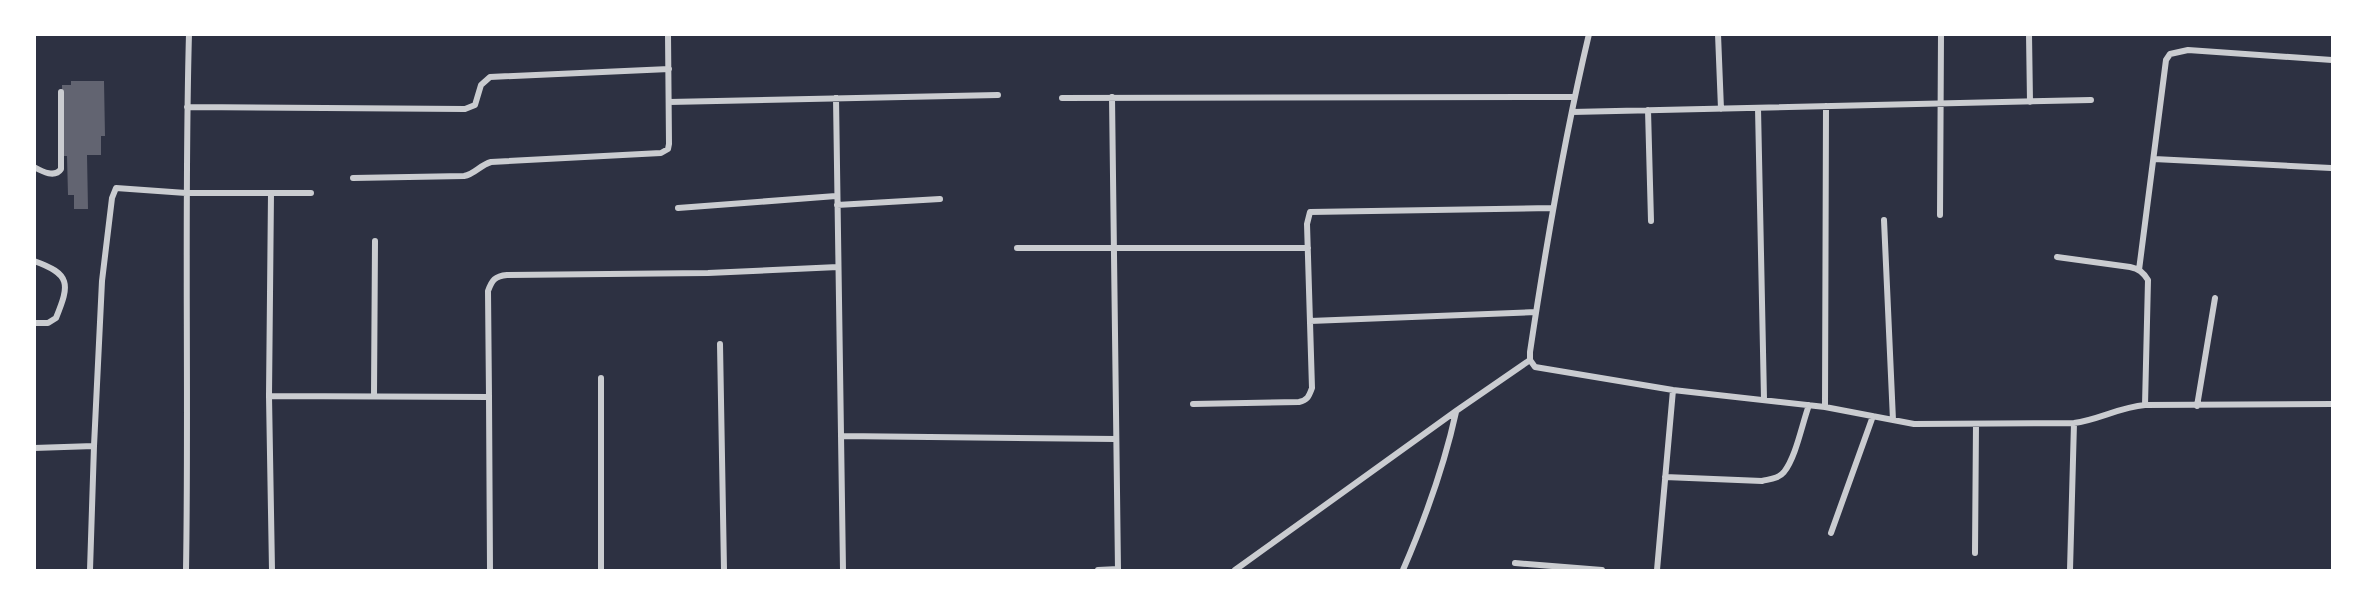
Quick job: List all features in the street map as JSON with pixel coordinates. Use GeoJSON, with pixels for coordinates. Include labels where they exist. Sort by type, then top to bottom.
{"type":"FeatureCollection","features":[{"type":"Feature","properties":{"kind":"street"},"geometry":{"type":"LineString","coordinates":[[186,570],[188,432],[186,193],[189,34]]}},
{"type":"Feature","properties":{"kind":"street"},"geometry":{"type":"LineString","coordinates":[[353,178],[464,176],[474,173],[491,162],[656,155],[664,152],[669,144],[668,34]]}},
{"type":"Feature","properties":{"kind":"street"},"geometry":{"type":"LineString","coordinates":[[1589,34],[1552,208],[1536,312],[1530,360],[1532,365],[1540,369],[1673,390],[1825,407],[1914,424],[2074,423],[2145,405],[2332,404]]}},
{"type":"Feature","properties":{"kind":"street"},"geometry":{"type":"LineString","coordinates":[[1718,34],[1722,108]]}},
{"type":"Feature","properties":{"kind":"street"},"geometry":{"type":"LineString","coordinates":[[1940,215],[1941,34]]}},
{"type":"Feature","properties":{"kind":"street"},"geometry":{"type":"LineString","coordinates":[[2029,34],[2030,102]]}},
{"type":"Feature","properties":{"kind":"street"},"geometry":{"type":"LineString","coordinates":[[2139,270],[2166,60],[2170,54],[2188,50],[2332,60]]}},
{"type":"Feature","properties":{"kind":"street"},"geometry":{"type":"LineString","coordinates":[[187,107],[465,109],[475,105],[481,85],[490,77],[669,69]]}},
{"type":"Feature","properties":{"kind":"street"},"geometry":{"type":"LineString","coordinates":[[34,176],[36,168],[53,174],[58,173],[61,169],[61,92]]}},
{"type":"Feature","properties":{"kind":"street"},"geometry":{"type":"LineString","coordinates":[[669,102],[998,95]]}},
{"type":"Feature","properties":{"kind":"street"},"geometry":{"type":"LineString","coordinates":[[1098,570],[1118,570],[1112,97]]}},
{"type":"Feature","properties":{"kind":"street"},"geometry":{"type":"LineString","coordinates":[[1062,98],[1574,97]]}},
{"type":"Feature","properties":{"kind":"street"},"geometry":{"type":"LineString","coordinates":[[836,98],[843,570]]}},
{"type":"Feature","properties":{"kind":"street"},"geometry":{"type":"LineString","coordinates":[[1572,112],[2091,100]]}},
{"type":"Feature","properties":{"kind":"street"},"geometry":{"type":"LineString","coordinates":[[1825,407],[1826,106]]}},
{"type":"Feature","properties":{"kind":"street"},"geometry":{"type":"LineString","coordinates":[[1758,108],[1764,399]]}},
{"type":"Feature","properties":{"kind":"street"},"geometry":{"type":"LineString","coordinates":[[1648,110],[1651,221]]}},
{"type":"Feature","properties":{"kind":"street"},"geometry":{"type":"LineString","coordinates":[[2154,159],[2331,168]]}},
{"type":"Feature","properties":{"kind":"street"},"geometry":{"type":"LineString","coordinates":[[90,570],[102,281],[114,191],[119,187],[186,193],[311,193]]}},
{"type":"Feature","properties":{"kind":"street"},"geometry":{"type":"LineString","coordinates":[[271,193],[269,396],[272,570]]}},
{"type":"Feature","properties":{"kind":"street"},"geometry":{"type":"LineString","coordinates":[[678,208],[836,196]]}},
{"type":"Feature","properties":{"kind":"street"},"geometry":{"type":"LineString","coordinates":[[837,205],[940,199]]}},
{"type":"Feature","properties":{"kind":"street"},"geometry":{"type":"LineString","coordinates":[[1192,404],[1306,401],[1312,388],[1308,248],[1310,212],[1552,208]]}},
{"type":"Feature","properties":{"kind":"street"},"geometry":{"type":"LineString","coordinates":[[1884,220],[1893,420]]}},
{"type":"Feature","properties":{"kind":"street"},"geometry":{"type":"LineString","coordinates":[[374,396],[375,242]]}},
{"type":"Feature","properties":{"kind":"street"},"geometry":{"type":"LineString","coordinates":[[1017,248],[1308,248]]}},
{"type":"Feature","properties":{"kind":"street"},"geometry":{"type":"LineString","coordinates":[[2057,257],[2139,270],[2148,280],[2145,405]]}},
{"type":"Feature","properties":{"kind":"street"},"geometry":{"type":"LineString","coordinates":[[34,261],[57,269],[64,280],[65,297],[56,318],[48,323],[34,323]]}},
{"type":"Feature","properties":{"kind":"street"},"geometry":{"type":"LineString","coordinates":[[490,570],[488,291],[495,278],[507,275],[708,273],[838,267]]}},
{"type":"Feature","properties":{"kind":"street"},"geometry":{"type":"LineString","coordinates":[[2197,406],[2216,298]]}},
{"type":"Feature","properties":{"kind":"street"},"geometry":{"type":"LineString","coordinates":[[1310,321],[1536,312]]}},
{"type":"Feature","properties":{"kind":"street"},"geometry":{"type":"LineString","coordinates":[[720,344],[724,570]]}},
{"type":"Feature","properties":{"kind":"street"},"geometry":{"type":"LineString","coordinates":[[1235,570],[1530,360]]}},
{"type":"Feature","properties":{"kind":"street"},"geometry":{"type":"LineString","coordinates":[[601,378],[601,570]]}},
{"type":"Feature","properties":{"kind":"street"},"geometry":{"type":"LineString","coordinates":[[1657,570],[1673,390]]}},
{"type":"Feature","properties":{"kind":"street"},"geometry":{"type":"LineString","coordinates":[[269,396],[489,397]]}},
{"type":"Feature","properties":{"kind":"street"},"geometry":{"type":"LineString","coordinates":[[1665,477],[1762,481],[1775,478],[1783,473],[1790,461],[1809,405]]}},
{"type":"Feature","properties":{"kind":"street"},"geometry":{"type":"LineString","coordinates":[[1403,570],[1426,514],[1449,445],[1456,411]]}},
{"type":"Feature","properties":{"kind":"street"},"geometry":{"type":"LineString","coordinates":[[1831,533],[1873,416]]}},
{"type":"Feature","properties":{"kind":"street"},"geometry":{"type":"LineString","coordinates":[[2070,570],[2074,423]]}},
{"type":"Feature","properties":{"kind":"street"},"geometry":{"type":"LineString","coordinates":[[1975,553],[1976,424]]}},
{"type":"Feature","properties":{"kind":"street"},"geometry":{"type":"LineString","coordinates":[[841,436],[1116,439]]}},
{"type":"Feature","properties":{"kind":"street"},"geometry":{"type":"LineString","coordinates":[[34,448],[94,446]]}},
{"type":"Feature","properties":{"kind":"street"},"geometry":{"type":"LineString","coordinates":[[1515,563],[1602,570]]}},
{"type":"Feature","properties":{"kind":"building"},"geometry":{"type":"Polygon","coordinates":[[[71,81],[104,81],[105,136],[101,136],[101,155],[87,155],[88,209],[74,209],[74,195],[68,195],[67,156],[63,156],[62,85],[71,85],[71,81]]]}}]}
